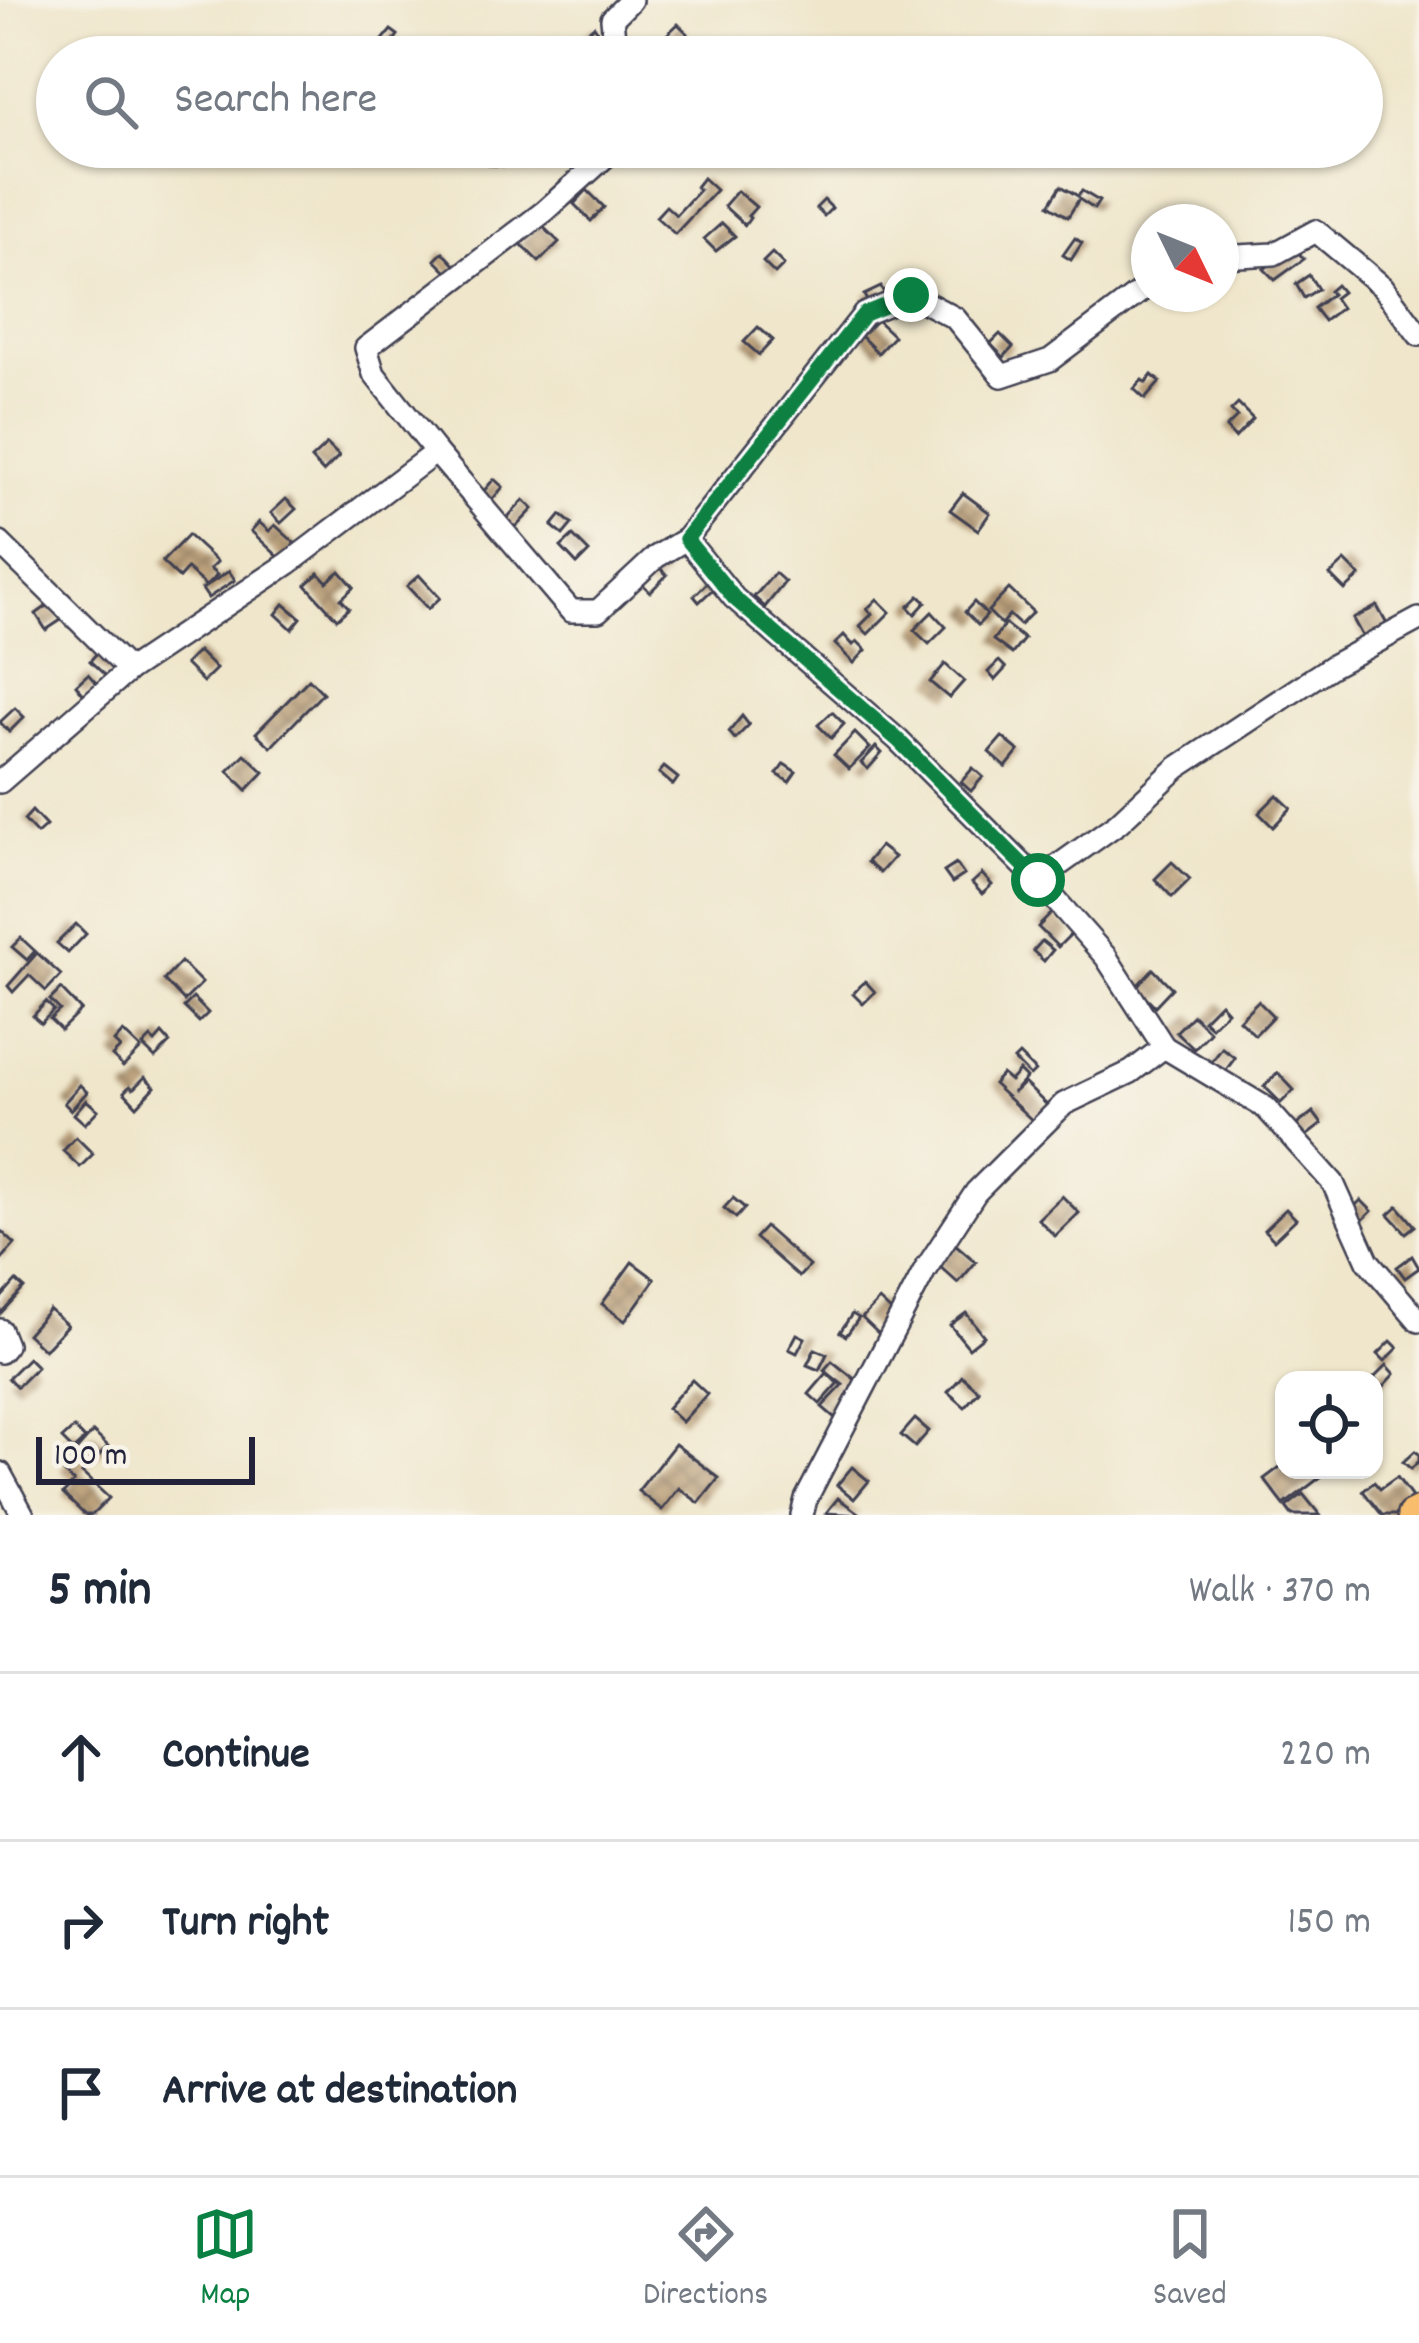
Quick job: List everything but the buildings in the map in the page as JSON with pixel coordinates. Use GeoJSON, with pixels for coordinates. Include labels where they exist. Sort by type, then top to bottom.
{"type":"FeatureCollection","features":[{"type":"Feature","properties":{"kind":"main road"},"geometry":{"type":"LineString","coordinates":[[1411,1515],[1419,1510]]}},
{"type":"Feature","properties":{"kind":"street"},"geometry":{"type":"LineString","coordinates":[[614,36],[612,19],[631,0]]}},
{"type":"Feature","properties":{"kind":"street"},"geometry":{"type":"LineString","coordinates":[[593,168],[545,211],[366,348],[374,374],[572,611],[598,611],[656,557],[686,539],[864,314],[911,295],[956,318],[1002,376],[1050,360],[1131,298]]}},
{"type":"Feature","properties":{"kind":"street"},"geometry":{"type":"LineString","coordinates":[[1239,256],[1274,254],[1316,231],[1383,287],[1419,335]]}},
{"type":"Feature","properties":{"kind":"street"},"geometry":{"type":"LineString","coordinates":[[0,782],[130,670],[290,563],[436,452]]}},
{"type":"Feature","properties":{"kind":"street"},"geometry":{"type":"LineString","coordinates":[[686,539],[734,598],[898,740],[1038,880],[1106,957],[1164,1047],[1266,1108],[1333,1184],[1369,1262],[1419,1321]]}},
{"type":"Feature","properties":{"kind":"street"},"geometry":{"type":"LineString","coordinates":[[0,543],[130,670]]}},
{"type":"Feature","properties":{"kind":"street"},"geometry":{"type":"LineString","coordinates":[[1038,880],[1118,823],[1177,768],[1332,666],[1419,619]]}},
{"type":"Feature","properties":{"kind":"street"},"geometry":{"type":"LineString","coordinates":[[802,1515],[806,1499],[926,1270],[976,1192],[1064,1104],[1131,1072],[1164,1047]]}},
{"type":"Feature","properties":{"kind":"street"},"geometry":{"type":"LineString","coordinates":[[0,1330],[6,1345],[0,1352]]}},
{"type":"Feature","properties":{"kind":"street"},"geometry":{"type":"LineString","coordinates":[[0,1473],[23,1515]]}},
{"type":"Feature","properties":{"kind":"route"},"geometry":{"type":"LineString","coordinates":[[911,295],[864,314],[686,539],[734,598],[898,740],[1038,880]]}}]}
